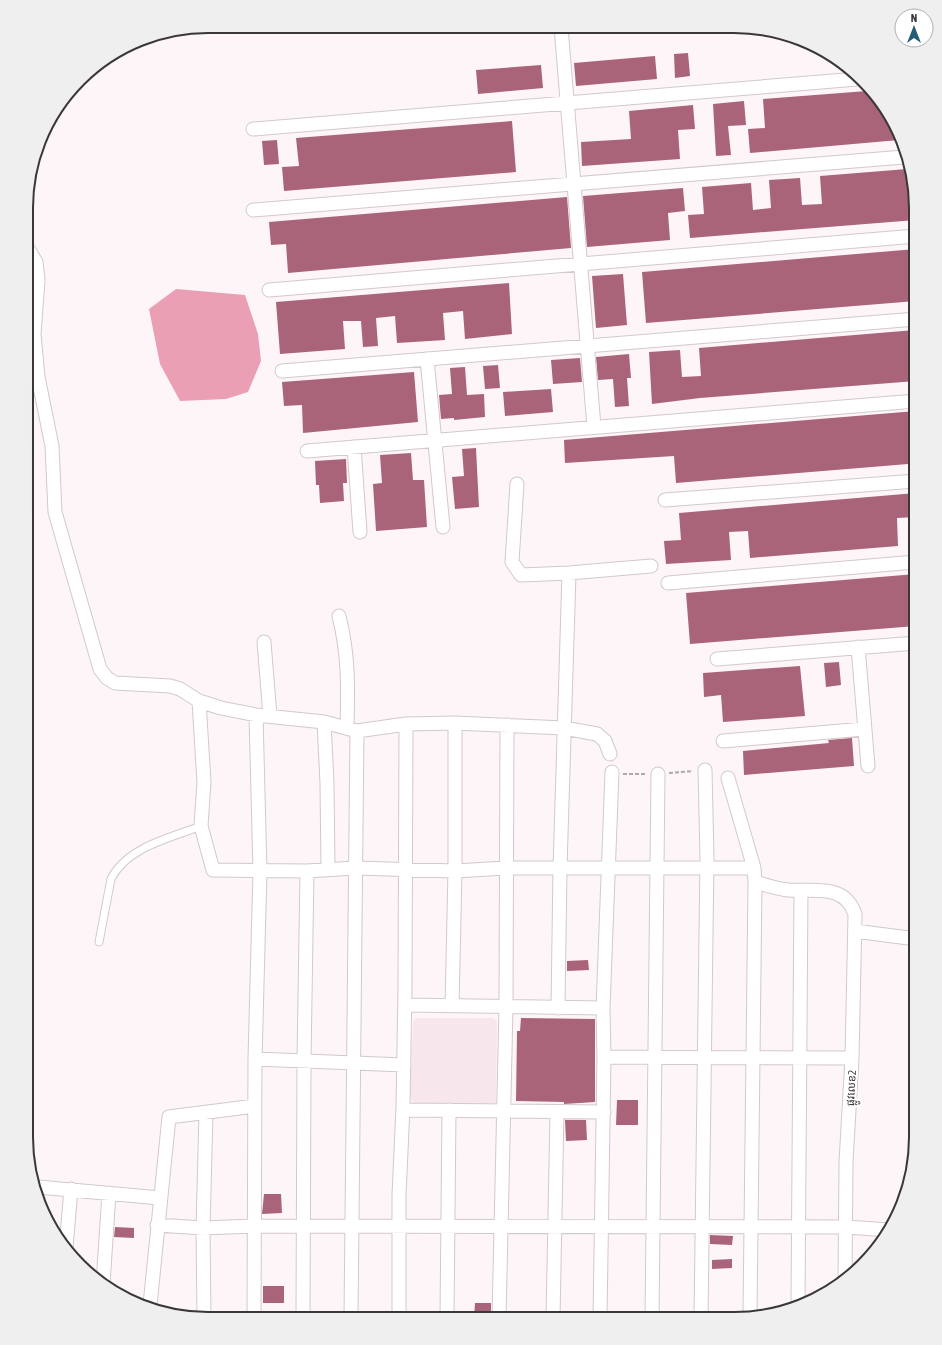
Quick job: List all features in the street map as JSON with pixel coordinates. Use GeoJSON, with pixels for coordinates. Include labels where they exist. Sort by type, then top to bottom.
{"type":"FeatureCollection","features":[{"type":"Feature","properties":{"kind":"street"},"geometry":{"type":"LineString","coordinates":[[562,33],[594,427]]}},
{"type":"Feature","properties":{"kind":"street"},"geometry":{"type":"LineString","coordinates":[[253,129],[853,79]]}},
{"type":"Feature","properties":{"kind":"street"},"geometry":{"type":"LineString","coordinates":[[254,210],[901,157]]}},
{"type":"Feature","properties":{"kind":"street"},"geometry":{"type":"LineString","coordinates":[[269,290],[909,237]]}},
{"type":"Feature","properties":{"kind":"street"},"geometry":{"type":"LineString","coordinates":[[33,256],[36,262],[38,280],[33,323],[33,378],[52,446],[55,512],[100,669],[107,678],[115,683],[170,686],[180,689],[198,701],[221,708],[256,715],[324,722],[352,729],[406,724],[454,723],[564,728],[597,734],[605,741],[610,754]]}},
{"type":"Feature","properties":{"kind":"street"},"geometry":{"type":"LineString","coordinates":[[282,371],[909,320]]}},
{"type":"Feature","properties":{"kind":"street"},"geometry":{"type":"LineString","coordinates":[[427,359],[443,527]]}},
{"type":"Feature","properties":{"kind":"street"},"geometry":{"type":"LineString","coordinates":[[307,451],[909,402]]}},
{"type":"Feature","properties":{"kind":"street"},"geometry":{"type":"LineString","coordinates":[[354,447],[360,532]]}},
{"type":"Feature","properties":{"kind":"street"},"geometry":{"type":"LineString","coordinates":[[666,500],[909,482]]}},
{"type":"Feature","properties":{"kind":"street"},"geometry":{"type":"LineString","coordinates":[[517,484],[512,562],[521,575],[569,573],[651,566]]}},
{"type":"Feature","properties":{"kind":"street"},"geometry":{"type":"LineString","coordinates":[[668,583],[909,563]]}},
{"type":"Feature","properties":{"kind":"street"},"geometry":{"type":"LineString","coordinates":[[558,1008],[560,868],[569,573]]}},
{"type":"Feature","properties":{"kind":"street"},"geometry":{"type":"LineString","coordinates":[[340,616],[345,641],[348,669],[352,729],[355,868],[351,1312]]}},
{"type":"Feature","properties":{"kind":"street"},"geometry":{"type":"LineString","coordinates":[[264,642],[270,716]]}},
{"type":"Feature","properties":{"kind":"street"},"geometry":{"type":"LineString","coordinates":[[717,659],[909,643]]}},
{"type":"Feature","properties":{"kind":"street"},"geometry":{"type":"LineString","coordinates":[[858,647],[868,766]]}},
{"type":"Feature","properties":{"kind":"street"},"geometry":{"type":"LineString","coordinates":[[198,701],[204,782],[201,826],[213,870],[307,871],[355,868],[455,871],[506,868],[754,868]]}},
{"type":"Feature","properties":{"kind":"street"},"geometry":{"type":"LineString","coordinates":[[254,1312],[255,1059],[260,871],[256,715]]}},
{"type":"Feature","properties":{"kind":"street"},"geometry":{"type":"LineString","coordinates":[[324,722],[327,784],[328,869]]}},
{"type":"Feature","properties":{"kind":"street"},"geometry":{"type":"LineString","coordinates":[[452,1006],[455,871],[454,723]]}},
{"type":"Feature","properties":{"kind":"street"},"geometry":{"type":"LineString","coordinates":[[399,1312],[399,1195],[403,1107],[405,1006],[406,724]]}},
{"type":"Feature","properties":{"kind":"street"},"geometry":{"type":"LineString","coordinates":[[499,1312],[506,1007],[506,725]]}},
{"type":"Feature","properties":{"kind":"street"},"geometry":{"type":"LineString","coordinates":[[723,741],[864,729]]}},
{"type":"Feature","properties":{"kind":"street"},"geometry":{"type":"LineString","coordinates":[[701,1312],[707,869],[705,770]]}},
{"type":"Feature","properties":{"kind":"street"},"geometry":{"type":"LineString","coordinates":[[600,1312],[604,1112],[603,1008],[612,772]]}},
{"type":"Feature","properties":{"kind":"street"},"geometry":{"type":"LineString","coordinates":[[652,1312],[658,774]]}},
{"type":"Feature","properties":{"kind":"street"},"geometry":{"type":"LineString","coordinates":[[728,778],[754,868],[755,882],[750,1312]]}},
{"type":"Feature","properties":{"kind":"street"},"geometry":{"type":"LineString","coordinates":[[303,1312],[304,1061],[307,871]]}},
{"type":"Feature","properties":{"kind":"street"},"geometry":{"type":"LineString","coordinates":[[755,882],[789,890],[800,890],[798,1300]]}},
{"type":"Feature","properties":{"kind":"street","name":"ផ្លូវលេខ2"},"geometry":{"type":"LineString","coordinates":[[800,890],[830,891],[839,893],[847,898],[852,904],[856,914],[852,1058],[846,1162],[845,1272]]}},
{"type":"Feature","properties":{"kind":"street"},"geometry":{"type":"LineString","coordinates":[[855,930],[909,938]]}},
{"type":"Feature","properties":{"kind":"street"},"geometry":{"type":"LineString","coordinates":[[405,1006],[603,1008]]}},
{"type":"Feature","properties":{"kind":"street"},"geometry":{"type":"LineString","coordinates":[[604,1057],[852,1058]]}},
{"type":"Feature","properties":{"kind":"street"},"geometry":{"type":"LineString","coordinates":[[255,1059],[404,1065]]}},
{"type":"Feature","properties":{"kind":"street"},"geometry":{"type":"LineString","coordinates":[[150,1302],[169,1117],[255,1106]]}},
{"type":"Feature","properties":{"kind":"street"},"geometry":{"type":"LineString","coordinates":[[403,1107],[406,1110],[604,1112]]}},
{"type":"Feature","properties":{"kind":"street"},"geometry":{"type":"LineString","coordinates":[[447,1312],[449,1110]]}},
{"type":"Feature","properties":{"kind":"street"},"geometry":{"type":"LineString","coordinates":[[553,1312],[557,1112]]}},
{"type":"Feature","properties":{"kind":"street"},"geometry":{"type":"LineString","coordinates":[[204,1312],[203,1228],[206,1113]]}},
{"type":"Feature","properties":{"kind":"street"},"geometry":{"type":"LineString","coordinates":[[40,1187],[160,1198]]}},
{"type":"Feature","properties":{"kind":"street"},"geometry":{"type":"LineString","coordinates":[[67,1240],[71,1189]]}},
{"type":"Feature","properties":{"kind":"street"},"geometry":{"type":"LineString","coordinates":[[103,1277],[108,1193]]}},
{"type":"Feature","properties":{"kind":"street"},"geometry":{"type":"LineString","coordinates":[[157,1225],[203,1228],[254,1226],[846,1227],[882,1230]]}},
{"type":"Feature","properties":{"kind":"lane"},"geometry":{"type":"LineString","coordinates":[[99,942],[111,879],[115,872],[133,854],[201,826]]}},
{"type":"Feature","properties":{"kind":"shaded area"},"geometry":{"type":"Polygon","coordinates":[[[176,289],[245,295],[258,334],[261,361],[248,392],[226,399],[180,401],[160,364],[149,309],[176,289]]]}},
{"type":"Feature","properties":{"kind":"shaded area"},"geometry":{"type":"Polygon","coordinates":[[[417,1018],[493,1018],[497,1021],[496,1102],[493,1105],[414,1103],[410,1099],[413,1022],[417,1018]]]}},
{"type":"Feature","properties":{"kind":"building"},"geometry":{"type":"Polygon","coordinates":[[[688,53],[690,76],[675,78],[674,54],[688,53]]]}},
{"type":"Feature","properties":{"kind":"building"},"geometry":{"type":"Polygon","coordinates":[[[655,56],[657,79],[576,86],[574,63],[655,56]]]}},
{"type":"Feature","properties":{"kind":"building"},"geometry":{"type":"Polygon","coordinates":[[[541,65],[543,88],[478,94],[476,70],[541,65]]]}},
{"type":"Feature","properties":{"kind":"building"},"geometry":{"type":"Polygon","coordinates":[[[864,91],[886,121],[896,140],[750,153],[748,129],[765,128],[763,99],[864,91]]]}},
{"type":"Feature","properties":{"kind":"building"},"geometry":{"type":"Polygon","coordinates":[[[744,101],[746,125],[728,126],[731,155],[716,156],[713,104],[744,101]]]}},
{"type":"Feature","properties":{"kind":"building"},"geometry":{"type":"Polygon","coordinates":[[[693,105],[695,129],[678,130],[680,159],[582,166],[581,142],[631,139],[629,111],[693,105]]]}},
{"type":"Feature","properties":{"kind":"building"},"geometry":{"type":"Polygon","coordinates":[[[512,121],[516,172],[284,191],[282,167],[299,166],[296,138],[512,121]]]}},
{"type":"Feature","properties":{"kind":"building"},"geometry":{"type":"Polygon","coordinates":[[[277,140],[279,164],[264,165],[262,141],[277,140]]]}},
{"type":"Feature","properties":{"kind":"building"},"geometry":{"type":"Polygon","coordinates":[[[905,169],[908,185],[909,221],[690,238],[688,215],[704,214],[702,187],[751,183],[753,210],[771,208],[769,180],[800,178],[802,205],[822,204],[820,176],[905,169]]]}},
{"type":"Feature","properties":{"kind":"building"},"geometry":{"type":"Polygon","coordinates":[[[683,188],[685,211],[668,213],[670,240],[587,247],[583,196],[683,188]]]}},
{"type":"Feature","properties":{"kind":"building"},"geometry":{"type":"Polygon","coordinates":[[[567,197],[571,248],[288,273],[286,244],[271,245],[269,222],[567,197]]]}},
{"type":"Feature","properties":{"kind":"building"},"geometry":{"type":"Polygon","coordinates":[[[909,250],[909,302],[646,323],[642,272],[909,250]]]}},
{"type":"Feature","properties":{"kind":"building"},"geometry":{"type":"Polygon","coordinates":[[[623,274],[627,325],[596,328],[592,276],[623,274]]]}},
{"type":"Feature","properties":{"kind":"building"},"geometry":{"type":"Polygon","coordinates":[[[509,283],[512,334],[465,339],[463,311],[443,313],[445,340],[397,343],[395,316],[376,318],[378,346],[363,347],[361,321],[343,321],[345,349],[280,354],[276,302],[509,283]]]}},
{"type":"Feature","properties":{"kind":"building"},"geometry":{"type":"Polygon","coordinates":[[[909,330],[909,382],[700,398],[652,404],[649,352],[680,350],[682,377],[701,376],[699,348],[909,330]]]}},
{"type":"Feature","properties":{"kind":"building"},"geometry":{"type":"Polygon","coordinates":[[[629,354],[631,378],[627,378],[629,406],[615,407],[613,379],[598,380],[596,357],[629,354]]]}},
{"type":"Feature","properties":{"kind":"building"},"geometry":{"type":"Polygon","coordinates":[[[580,358],[582,382],[553,384],[551,360],[580,358]]]}},
{"type":"Feature","properties":{"kind":"building"},"geometry":{"type":"Polygon","coordinates":[[[498,365],[500,388],[485,389],[483,366],[498,365]]]}},
{"type":"Feature","properties":{"kind":"building"},"geometry":{"type":"Polygon","coordinates":[[[465,367],[467,395],[484,394],[485,417],[454,420],[454,418],[441,419],[439,395],[452,394],[450,368],[465,367]]]}},
{"type":"Feature","properties":{"kind":"building"},"geometry":{"type":"Polygon","coordinates":[[[414,372],[418,422],[303,433],[302,405],[284,406],[282,382],[414,372]]]}},
{"type":"Feature","properties":{"kind":"building"},"geometry":{"type":"Polygon","coordinates":[[[551,389],[553,412],[505,416],[503,392],[551,389]]]}},
{"type":"Feature","properties":{"kind":"building"},"geometry":{"type":"Polygon","coordinates":[[[909,412],[908,464],[676,483],[674,456],[565,463],[564,440],[909,412]]]}},
{"type":"Feature","properties":{"kind":"building"},"geometry":{"type":"Polygon","coordinates":[[[476,448],[479,507],[455,509],[452,477],[464,476],[462,449],[476,448]]]}},
{"type":"Feature","properties":{"kind":"building"},"geometry":{"type":"Polygon","coordinates":[[[411,453],[413,480],[424,480],[427,527],[376,531],[373,484],[382,483],[380,455],[411,453]]]}},
{"type":"Feature","properties":{"kind":"building"},"geometry":{"type":"Polygon","coordinates":[[[346,459],[347,483],[343,483],[344,501],[320,503],[319,485],[316,485],[315,461],[346,459]]]}},
{"type":"Feature","properties":{"kind":"building"},"geometry":{"type":"Polygon","coordinates":[[[909,494],[909,517],[897,518],[898,546],[750,558],[748,531],[729,532],[731,560],[666,564],[664,541],[681,540],[679,513],[909,494]]]}},
{"type":"Feature","properties":{"kind":"building"},"geometry":{"type":"Polygon","coordinates":[[[909,575],[909,627],[690,644],[686,593],[909,575]]]}},
{"type":"Feature","properties":{"kind":"building"},"geometry":{"type":"Polygon","coordinates":[[[839,662],[841,685],[826,687],[824,663],[839,662]]]}},
{"type":"Feature","properties":{"kind":"building"},"geometry":{"type":"Polygon","coordinates":[[[800,666],[805,716],[723,722],[721,695],[704,697],[703,673],[800,666]]]}},
{"type":"Feature","properties":{"kind":"building"},"geometry":{"type":"Polygon","coordinates":[[[852,738],[854,766],[744,775],[743,751],[829,743],[828,740],[852,738]]]}},
{"type":"Feature","properties":{"kind":"building"},"geometry":{"type":"Polygon","coordinates":[[[588,960],[589,970],[567,971],[567,961],[588,960]]]}},
{"type":"Feature","properties":{"kind":"building"},"geometry":{"type":"Polygon","coordinates":[[[521,1018],[595,1019],[595,1102],[564,1104],[564,1102],[516,1101],[517,1031],[520,1031],[521,1018]]]}},
{"type":"Feature","properties":{"kind":"building"},"geometry":{"type":"Polygon","coordinates":[[[617,1100],[638,1100],[638,1125],[616,1125],[617,1100]]]}},
{"type":"Feature","properties":{"kind":"building"},"geometry":{"type":"Polygon","coordinates":[[[565,1120],[586,1120],[587,1140],[566,1141],[565,1120]]]}},
{"type":"Feature","properties":{"kind":"building"},"geometry":{"type":"Polygon","coordinates":[[[264,1194],[281,1194],[282,1213],[262,1214],[264,1194]]]}},
{"type":"Feature","properties":{"kind":"building"},"geometry":{"type":"Polygon","coordinates":[[[115,1227],[134,1228],[134,1238],[114,1237],[115,1227]]]}},
{"type":"Feature","properties":{"kind":"building"},"geometry":{"type":"Polygon","coordinates":[[[710,1235],[733,1236],[732,1245],[710,1244],[710,1235]]]}},
{"type":"Feature","properties":{"kind":"building"},"geometry":{"type":"Polygon","coordinates":[[[732,1259],[732,1268],[712,1269],[712,1260],[732,1259]]]}},
{"type":"Feature","properties":{"kind":"building"},"geometry":{"type":"Polygon","coordinates":[[[263,1286],[284,1286],[284,1303],[263,1303],[263,1286]]]}},
{"type":"Feature","properties":{"kind":"building"},"geometry":{"type":"Polygon","coordinates":[[[475,1303],[491,1303],[491,1312],[474,1312],[475,1303]]]}}]}
